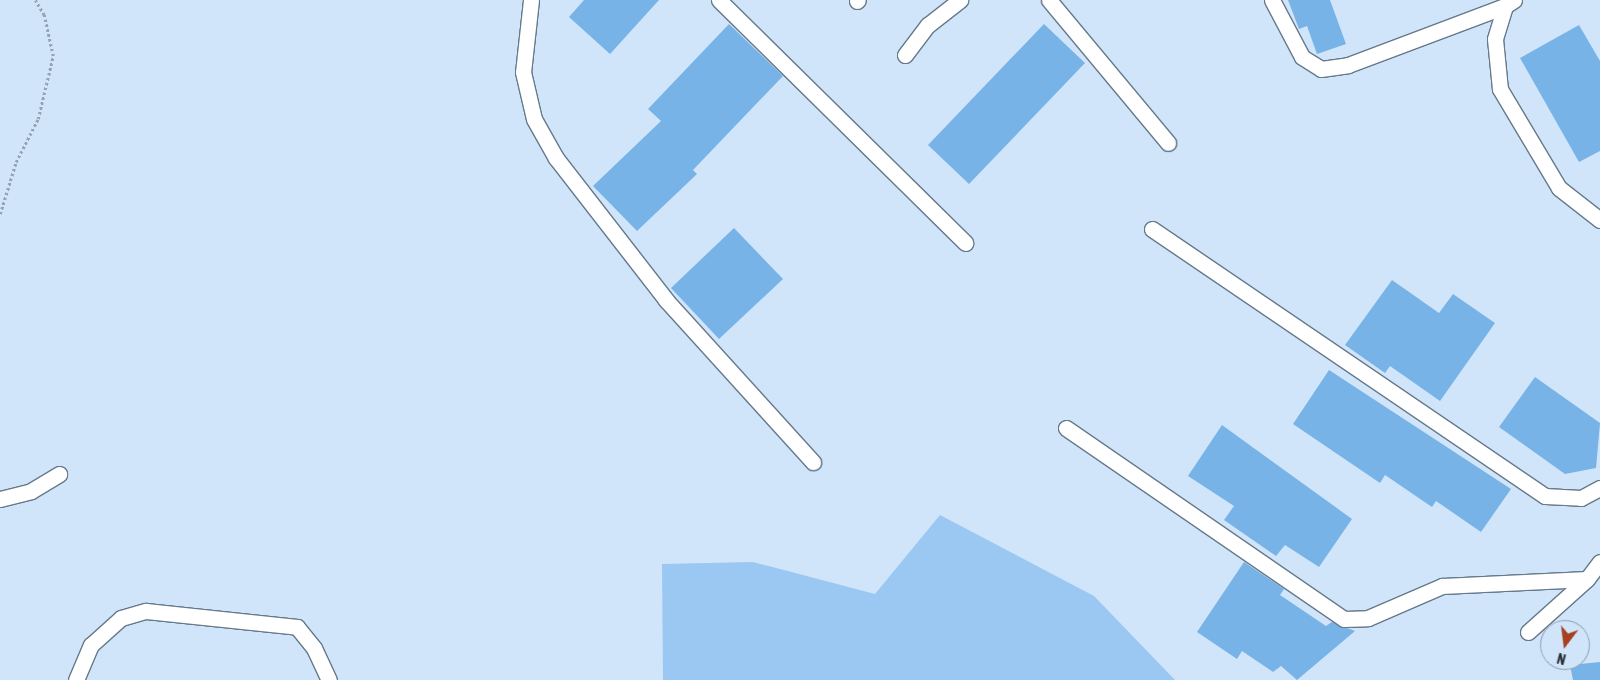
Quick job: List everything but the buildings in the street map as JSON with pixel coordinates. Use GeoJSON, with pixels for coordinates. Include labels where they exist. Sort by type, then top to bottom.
{"type":"FeatureCollection","features":[{"type":"Feature","properties":{"kind":"street"},"geometry":{"type":"LineString","coordinates":[[531,0],[523,72],[534,119],[556,158],[666,300],[813,462]]}},
{"type":"Feature","properties":{"kind":"street"},"geometry":{"type":"LineString","coordinates":[[719,0],[965,243]]}},
{"type":"Feature","properties":{"kind":"street"},"geometry":{"type":"LineString","coordinates":[[905,55],[928,25],[960,0]]}},
{"type":"Feature","properties":{"kind":"street"},"geometry":{"type":"LineString","coordinates":[[1049,0],[1168,143]]}},
{"type":"Feature","properties":{"kind":"street"},"geometry":{"type":"LineString","coordinates":[[1272,0],[1302,57],[1322,69],[1348,65],[1509,3]]}},
{"type":"Feature","properties":{"kind":"street"},"geometry":{"type":"LineString","coordinates":[[1509,3],[1494,58],[1506,101],[1559,188],[1600,220]]}},
{"type":"Feature","properties":{"kind":"street"},"geometry":{"type":"LineString","coordinates":[[1152,229],[1545,496],[1581,498],[1600,488]]}},
{"type":"Feature","properties":{"kind":"street"},"geometry":{"type":"LineString","coordinates":[[1066,428],[1344,619],[1368,618],[1442,586],[1586,579]]}},
{"type":"Feature","properties":{"kind":"street"},"geometry":{"type":"LineString","coordinates":[[0,499],[31,491],[59,474]]}},
{"type":"Feature","properties":{"kind":"street"},"geometry":{"type":"LineString","coordinates":[[1528,632],[1586,579],[1600,562]]}},
{"type":"Feature","properties":{"kind":"street"},"geometry":{"type":"LineString","coordinates":[[76,680],[91,645],[121,618],[146,611],[297,627],[314,648],[329,680]]}},
{"type":"Feature","properties":{"kind":"path"},"geometry":{"type":"LineString","coordinates":[[0,214],[16,162],[38,119],[53,56],[44,14],[35,0]]}},
{"type":"Feature","properties":{"kind":"shaded area"},"geometry":{"type":"Polygon","coordinates":[[[940,515],[1094,596],[1175,680],[663,680],[662,564],[753,562],[875,594],[940,515]]]}}]}
